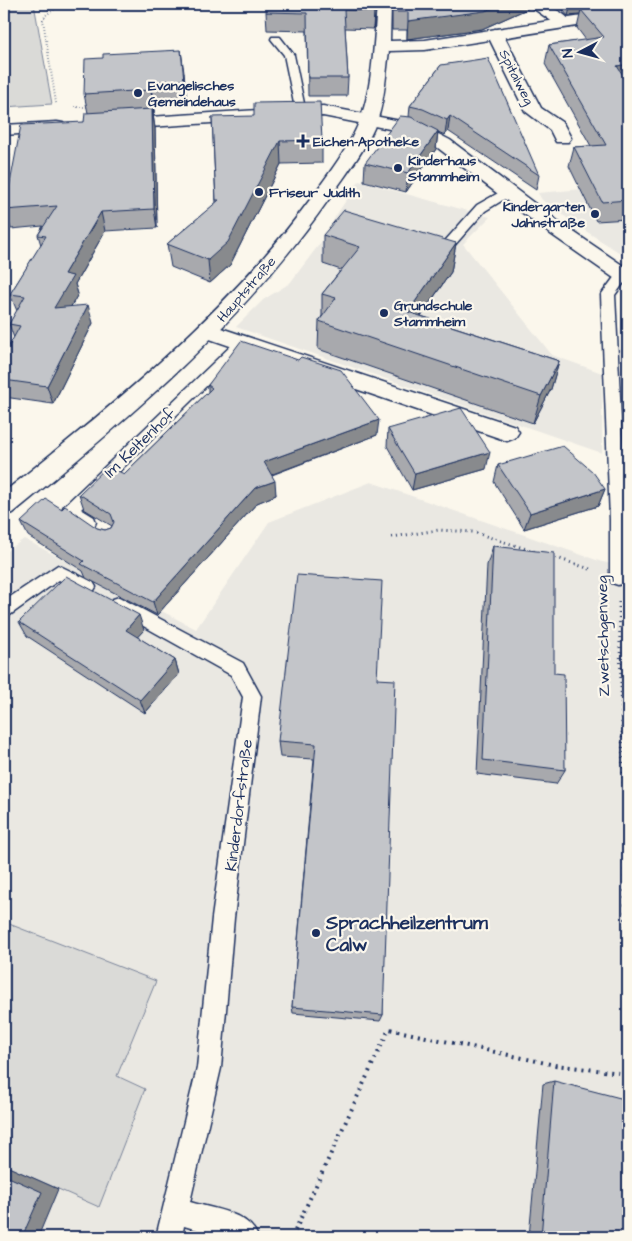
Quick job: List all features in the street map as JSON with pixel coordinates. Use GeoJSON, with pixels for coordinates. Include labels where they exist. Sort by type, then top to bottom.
{"type":"FeatureCollection","features":[{"type":"Feature","properties":{"kind":"street","name":"Hauptstraße"},"geometry":{"type":"LineString","coordinates":[[4,506],[121,411],[209,331],[254,281],[315,207],[355,146],[369,119],[383,46],[384,4]]}},
{"type":"Feature","properties":{"kind":"street"},"geometry":{"type":"LineString","coordinates":[[534,4],[549,10],[565,24]]}},
{"type":"Feature","properties":{"kind":"street"},"geometry":{"type":"LineString","coordinates":[[383,46],[425,44],[628,14]]}},
{"type":"Feature","properties":{"kind":"street","name":"Spitalweg"},"geometry":{"type":"LineString","coordinates":[[495,34],[534,111],[557,127],[562,138]]}},
{"type":"Feature","properties":{"kind":"street"},"geometry":{"type":"LineString","coordinates":[[102,124],[323,111],[414,129],[430,136],[625,276]]}},
{"type":"Feature","properties":{"kind":"street"},"geometry":{"type":"LineString","coordinates":[[9,130],[72,126]]}},
{"type":"Feature","properties":{"kind":"street"},"geometry":{"type":"LineString","coordinates":[[209,331],[507,432]]}},
{"type":"Feature","properties":{"kind":"lane"},"geometry":{"type":"LineString","coordinates":[[276,39],[289,55],[301,113]]}},
{"type":"Feature","properties":{"kind":"lane"},"geometry":{"type":"LineString","coordinates":[[449,244],[481,208],[507,192]]}},
{"type":"Feature","properties":{"kind":"lane","name":"Zwetschgenweg"},"geometry":{"type":"LineString","coordinates":[[618,578],[618,519],[608,295],[625,276]]}},
{"type":"Feature","properties":{"kind":"lane","name":"Im Keltenhof"},"geometry":{"type":"LineString","coordinates":[[101,530],[70,510],[242,343]]}},
{"type":"Feature","properties":{"kind":"lane","name":"Kinderdorfstraße"},"geometry":{"type":"LineString","coordinates":[[4,610],[58,572],[236,669],[252,696],[223,918],[209,1068],[169,1237]]}},
{"type":"Feature","properties":{"kind":"lane"},"geometry":{"type":"LineString","coordinates":[[174,1210],[237,1229],[245,1237]]}},
{"type":"Feature","properties":{"kind":"path"},"geometry":{"type":"LineString","coordinates":[[56,109],[43,20],[46,15],[62,4]]}},
{"type":"Feature","properties":{"kind":"path"},"geometry":{"type":"LineString","coordinates":[[72,107],[106,108],[102,124]]}},
{"type":"Feature","properties":{"kind":"path"},"geometry":{"type":"LineString","coordinates":[[4,209],[9,130]]}},
{"type":"Feature","properties":{"kind":"path"},"geometry":{"type":"LineString","coordinates":[[392,537],[439,530],[473,532],[618,578]]}},
{"type":"Feature","properties":{"kind":"path","name":"Zwetschgenweg"},"geometry":{"type":"LineString","coordinates":[[618,578],[628,1002]]}},
{"type":"Feature","properties":{"kind":"path"},"geometry":{"type":"LineString","coordinates":[[292,1237],[389,1029],[556,1065],[628,1074]]}},
{"type":"Feature","properties":{"kind":"path"},"geometry":{"type":"LineString","coordinates":[[626,1237],[627,1208]]}},
{"type":"Feature","properties":{"kind":"shaded area"},"geometry":{"type":"Polygon","coordinates":[[[4,4],[34,4],[52,104],[4,107],[4,4]]]}},
{"type":"Feature","properties":{"kind":"shaded area","name":"Grundschule Stammheim"},"geometry":{"type":"Polygon","coordinates":[[[359,181],[490,217],[463,244],[552,355],[602,373],[602,453],[236,327],[263,300],[290,283],[330,230],[335,217],[359,181]]]}},
{"type":"Feature","properties":{"kind":"shaded area","name":"Kindergarten Jahnstraße"},"geometry":{"type":"Polygon","coordinates":[[[628,185],[628,258],[542,200],[538,193],[628,185]]]}},
{"type":"Feature","properties":{"kind":"shaded area","name":"Sprachheilzentrum Calw"},"geometry":{"type":"Polygon","coordinates":[[[371,482],[602,562],[628,566],[628,1237],[4,1237],[4,553],[24,539],[196,629],[269,522],[371,482]]]}},
{"type":"Feature","properties":{"kind":"shaded area"},"geometry":{"type":"Polygon","coordinates":[[[4,922],[156,981],[117,1076],[145,1089],[99,1207],[4,1165],[4,922]]]}},
{"type":"Feature","properties":{"kind":"building"},"geometry":{"type":"Polygon","coordinates":[[[267,4],[375,4],[374,11],[344,10],[348,78],[308,78],[307,13],[266,12],[267,4]]]}},
{"type":"Feature","properties":{"kind":"building"},"geometry":{"type":"Polygon","coordinates":[[[393,4],[502,4],[485,11],[408,21],[408,12],[393,12],[393,4]]]}},
{"type":"Feature","properties":{"kind":"building"},"geometry":{"type":"Polygon","coordinates":[[[628,4],[628,64],[617,66],[628,83],[628,200],[602,202],[574,147],[606,145],[549,45],[604,37],[581,10],[628,4]]]}},
{"type":"Feature","properties":{"kind":"building"},"geometry":{"type":"Polygon","coordinates":[[[181,50],[184,80],[150,82],[151,90],[84,94],[85,59],[103,58],[103,54],[181,50]]]}},
{"type":"Feature","properties":{"kind":"building"},"geometry":{"type":"Polygon","coordinates":[[[488,58],[539,175],[450,116],[447,120],[423,109],[410,106],[441,65],[488,58]]]}},
{"type":"Feature","properties":{"kind":"building"},"geometry":{"type":"Polygon","coordinates":[[[320,102],[322,140],[280,141],[228,242],[208,260],[167,244],[219,200],[216,200],[212,117],[254,116],[254,103],[320,102]]]}},
{"type":"Feature","properties":{"kind":"building"},"geometry":{"type":"Polygon","coordinates":[[[152,109],[154,209],[101,212],[64,274],[73,276],[54,308],[88,305],[47,386],[4,380],[4,355],[20,326],[9,324],[25,296],[10,294],[46,236],[38,235],[57,206],[5,210],[21,125],[84,122],[85,113],[152,109]]]}},
{"type":"Feature","properties":{"kind":"building"},"geometry":{"type":"Polygon","coordinates":[[[400,116],[411,117],[438,131],[408,173],[365,163],[400,116]]]}},
{"type":"Feature","properties":{"kind":"building"},"geometry":{"type":"Polygon","coordinates":[[[344,210],[456,243],[408,312],[559,361],[541,396],[319,321],[336,298],[322,294],[360,247],[323,235],[344,210]]]}},
{"type":"Feature","properties":{"kind":"building"},"geometry":{"type":"Polygon","coordinates":[[[241,341],[298,360],[301,357],[341,370],[379,420],[264,462],[275,481],[255,488],[153,602],[81,564],[84,561],[21,522],[46,499],[62,509],[65,506],[97,528],[105,530],[111,528],[114,522],[111,514],[79,494],[108,466],[124,474],[212,388],[208,385],[241,341]]]}},
{"type":"Feature","properties":{"kind":"building"},"geometry":{"type":"Polygon","coordinates":[[[461,408],[490,452],[415,474],[388,429],[461,408]]]}},
{"type":"Feature","properties":{"kind":"building"},"geometry":{"type":"Polygon","coordinates":[[[563,446],[593,472],[605,489],[530,513],[498,465],[563,446]]]}},
{"type":"Feature","properties":{"kind":"building"},"geometry":{"type":"Polygon","coordinates":[[[493,546],[554,553],[554,673],[564,674],[565,770],[483,760],[493,546]]]}},
{"type":"Feature","properties":{"kind":"building"},"geometry":{"type":"Polygon","coordinates":[[[297,575],[382,581],[377,679],[395,680],[383,1015],[292,1007],[316,744],[278,741],[297,575]]]}},
{"type":"Feature","properties":{"kind":"building"},"geometry":{"type":"Polygon","coordinates":[[[66,576],[139,615],[126,630],[175,660],[140,700],[19,622],[66,576]]]}},
{"type":"Feature","properties":{"kind":"building"},"geometry":{"type":"Polygon","coordinates":[[[554,1081],[628,1100],[626,1237],[541,1237],[554,1081]]]}},
{"type":"Feature","properties":{"kind":"building"},"geometry":{"type":"Polygon","coordinates":[[[4,1175],[42,1192],[22,1237],[4,1237],[4,1175]]]}},
{"type":"Feature","properties":{"kind":"place","name":"Evangelisches Gemeindehaus"},"geometry":{"type":"Point","coordinates":[138,93]}},
{"type":"Feature","properties":{"kind":"place","name":"Eichen-Apotheke"},"geometry":{"type":"Point","coordinates":[303,141]}},
{"type":"Feature","properties":{"kind":"place","name":"Kinderhaus Stammheim"},"geometry":{"type":"Point","coordinates":[398,168]}},
{"type":"Feature","properties":{"kind":"place","name":"Friseur Judith"},"geometry":{"type":"Point","coordinates":[259,192]}},
{"type":"Feature","properties":{"kind":"place","name":"Kindergarten Jahnstraße"},"geometry":{"type":"Point","coordinates":[595,214]}},
{"type":"Feature","properties":{"kind":"place","name":"Grundschule Stammheim"},"geometry":{"type":"Point","coordinates":[384,313]}},
{"type":"Feature","properties":{"kind":"place","name":"Sprachheilzentrum Calw"},"geometry":{"type":"Point","coordinates":[316,933]}}]}
